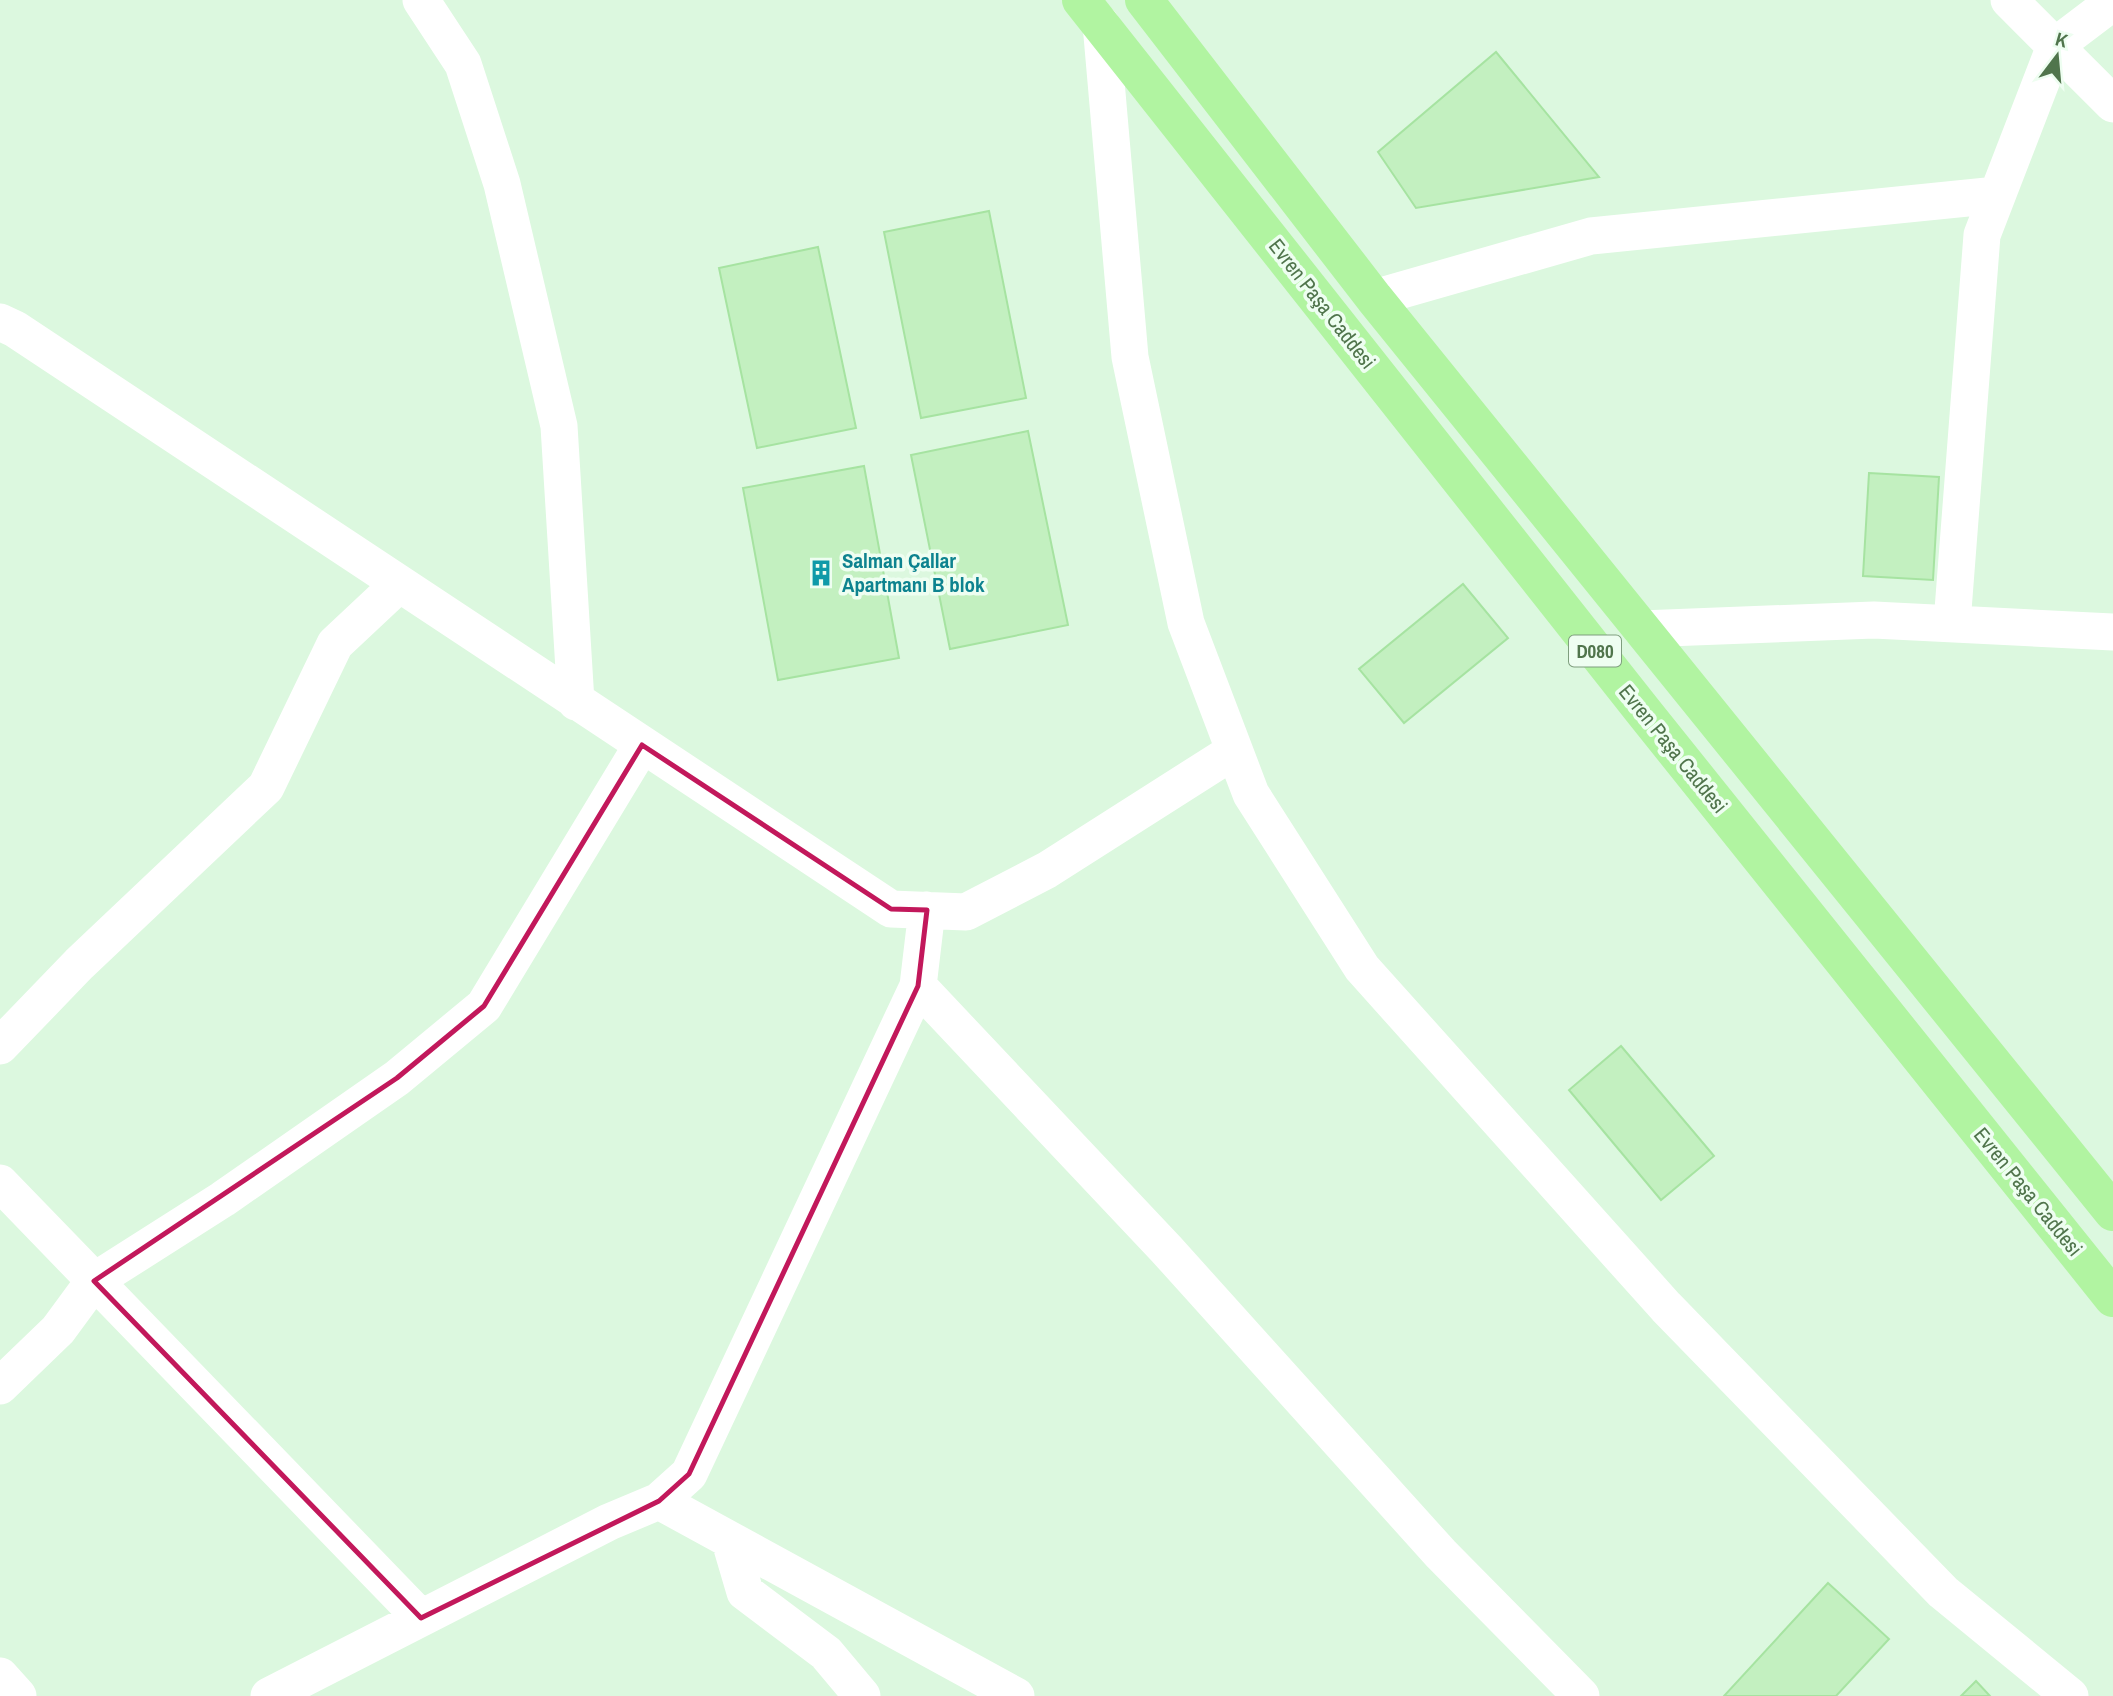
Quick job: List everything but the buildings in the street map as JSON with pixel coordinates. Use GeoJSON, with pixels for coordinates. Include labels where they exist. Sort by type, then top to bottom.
{"type":"FeatureCollection","features":[{"type":"Feature","properties":{"kind":"highway","name":"D080"},"geometry":{"type":"LineString","coordinates":[[1143,0],[1374,298],[2113,1212]]}},
{"type":"Feature","properties":{"kind":"highway","name":"Evren Paşa Caddesi"},"geometry":{"type":"LineString","coordinates":[[1091,12],[1643,711],[2113,1298]]}},
{"type":"Feature","properties":{"kind":"street"},"geometry":{"type":"LineString","coordinates":[[421,0],[463,64],[502,184],[559,426],[576,702]]}},
{"type":"Feature","properties":{"kind":"street"},"geometry":{"type":"LineString","coordinates":[[2009,0],[2113,104]]}},
{"type":"Feature","properties":{"kind":"street"},"geometry":{"type":"LineString","coordinates":[[1952,624],[1982,235],[2055,46],[2113,2]]}},
{"type":"Feature","properties":{"kind":"street"},"geometry":{"type":"LineString","coordinates":[[1091,12],[1130,357],[1186,623],[1251,794],[1362,968],[1656,1297],[1942,1592],[2070,1696]]}},
{"type":"Feature","properties":{"kind":"street"},"geometry":{"type":"LineString","coordinates":[[1374,298],[1591,236],[1997,195]]}},
{"type":"Feature","properties":{"kind":"street"},"geometry":{"type":"LineString","coordinates":[[0,322],[15,329],[891,909],[966,912],[1047,870],[1234,751]]}},
{"type":"Feature","properties":{"kind":"street"},"geometry":{"type":"LineString","coordinates":[[0,1046],[79,964],[266,787],[335,644],[399,584]]}},
{"type":"Feature","properties":{"kind":"street"},"geometry":{"type":"LineString","coordinates":[[1641,629],[1874,620],[2113,632]]}},
{"type":"Feature","properties":{"kind":"street"},"geometry":{"type":"LineString","coordinates":[[0,1386],[58,1330],[94,1281],[223,1199],[397,1078],[484,1006],[642,746]]}},
{"type":"Feature","properties":{"kind":"street"},"geometry":{"type":"LineString","coordinates":[[269,1696],[609,1522],[659,1501],[689,1474],[918,986],[927,910]]}},
{"type":"Feature","properties":{"kind":"street"},"geometry":{"type":"LineString","coordinates":[[918,986],[1166,1249],[1441,1555],[1581,1696]]}},
{"type":"Feature","properties":{"kind":"street"},"geometry":{"type":"LineString","coordinates":[[0,1183],[421,1618]]}},
{"type":"Feature","properties":{"kind":"street"},"geometry":{"type":"LineString","coordinates":[[659,1501],[1015,1696]]}},
{"type":"Feature","properties":{"kind":"street"},"geometry":{"type":"LineString","coordinates":[[730,1541],[745,1592],[826,1653],[862,1696]]}},
{"type":"Feature","properties":{"kind":"street"},"geometry":{"type":"LineString","coordinates":[[0,1676],[18,1696]]}},
{"type":"Feature","properties":{"kind":"highlighted area"},"geometry":{"type":"Polygon","coordinates":[[[642,745],[891,909],[927,910],[918,986],[689,1474],[659,1501],[421,1618],[94,1281],[397,1078],[484,1006],[642,745]]]}},
{"type":"Feature","properties":{"kind":"shaded area"},"geometry":{"type":"Polygon","coordinates":[[[0,0],[2113,0],[2113,1696],[0,1696],[0,0]]]}},
{"type":"Feature","properties":{"kind":"place","name":"Salman Çallar Apartmanı B blok"},"geometry":{"type":"Point","coordinates":[821,573]}}]}
